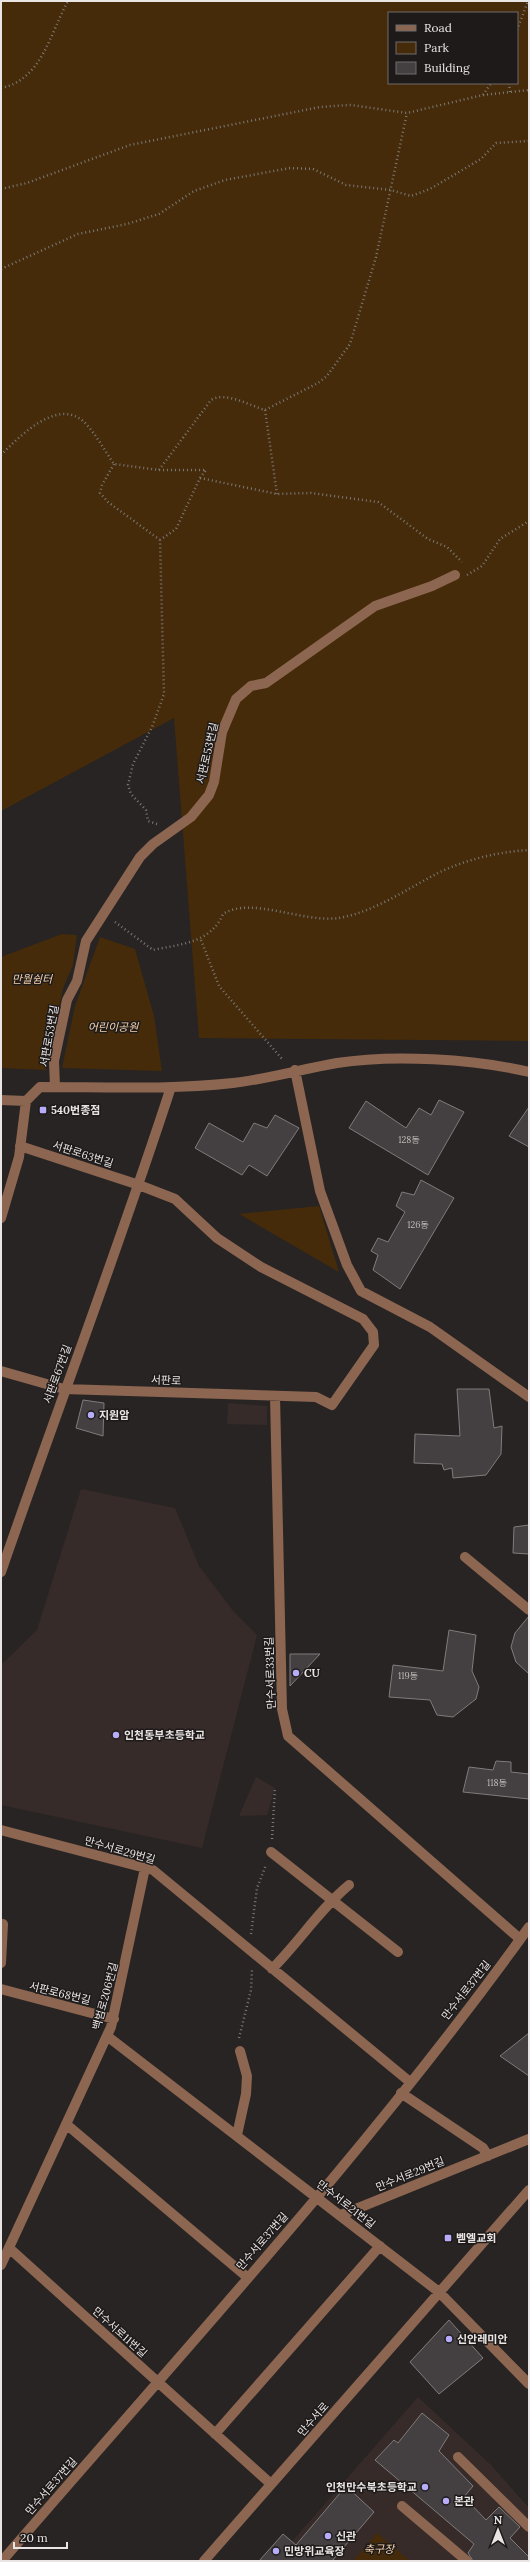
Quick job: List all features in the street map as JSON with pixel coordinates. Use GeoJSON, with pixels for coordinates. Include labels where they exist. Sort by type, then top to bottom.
{"type":"FeatureCollection","features":[{"type":"Feature","properties":{"kind":"street","name":"서판로53번길"},"geometry":{"type":"LineString","coordinates":[[54,1087],[54,1061],[67,1000],[77,981],[86,941],[140,857],[152,844],[191,817],[209,795],[214,782],[222,732],[236,699],[251,686],[266,683],[374,606],[432,586],[455,574]]}},
{"type":"Feature","properties":{"kind":"street"},"geometry":{"type":"LineString","coordinates":[[1,1218],[20,1146],[26,1101],[40,1087],[171,1087],[234,1083],[295,1070],[380,1059],[492,1063],[529,1072]]}},
{"type":"Feature","properties":{"kind":"street"},"geometry":{"type":"LineString","coordinates":[[295,1070],[320,1191],[347,1265],[361,1291],[430,1327],[529,1397]]}},
{"type":"Feature","properties":{"kind":"street","name":"서판로67번길"},"geometry":{"type":"LineString","coordinates":[[1,1572],[64,1389],[139,1185],[171,1087]]}},
{"type":"Feature","properties":{"kind":"street"},"geometry":{"type":"LineString","coordinates":[[1,1100],[26,1101]]}},
{"type":"Feature","properties":{"kind":"street","name":"서판로63번길"},"geometry":{"type":"LineString","coordinates":[[20,1146],[139,1185]]}},
{"type":"Feature","properties":{"kind":"street","name":"서판로"},"geometry":{"type":"LineString","coordinates":[[1,1371],[64,1389],[316,1397],[332,1405],[374,1346],[373,1332],[363,1319],[261,1267],[216,1238],[175,1199],[139,1185]]}},
{"type":"Feature","properties":{"kind":"street","name":"만수서로33번길"},"geometry":{"type":"LineString","coordinates":[[275,1396],[282,1709],[288,1736],[520,1939]]}},
{"type":"Feature","properties":{"kind":"street"},"geometry":{"type":"LineString","coordinates":[[465,1557],[529,1610]]}},
{"type":"Feature","properties":{"kind":"street","name":"만수서로29번길"},"geometry":{"type":"LineString","coordinates":[[1,1830],[152,1870],[410,2082]]}},
{"type":"Feature","properties":{"kind":"street"},"geometry":{"type":"LineString","coordinates":[[271,1852],[398,1952]]}},
{"type":"Feature","properties":{"kind":"street","name":"백범로206번길"},"geometry":{"type":"LineString","coordinates":[[1,2265],[114,2019],[145,1868]]}},
{"type":"Feature","properties":{"kind":"street"},"geometry":{"type":"LineString","coordinates":[[272,1969],[298,1943],[332,1900],[349,1885]]}},
{"type":"Feature","properties":{"kind":"street"},"geometry":{"type":"LineString","coordinates":[[1,1963],[4,1924]]}},
{"type":"Feature","properties":{"kind":"street","name":"만수서로37번길"},"geometry":{"type":"LineString","coordinates":[[2,2561],[317,2196],[410,2082],[529,1927]]}},
{"type":"Feature","properties":{"kind":"street","name":"서판로68번길"},"geometry":{"type":"LineString","coordinates":[[1,1990],[114,2019]]}},
{"type":"Feature","properties":{"kind":"street","name":"만수서로21번길"},"geometry":{"type":"LineString","coordinates":[[107,2036],[440,2292]]}},
{"type":"Feature","properties":{"kind":"street"},"geometry":{"type":"LineString","coordinates":[[237,2135],[246,2094],[248,2076],[240,2051]]}},
{"type":"Feature","properties":{"kind":"street"},"geometry":{"type":"LineString","coordinates":[[400,2093],[483,2148],[488,2156]]}},
{"type":"Feature","properties":{"kind":"street"},"geometry":{"type":"LineString","coordinates":[[66,2124],[248,2277]]}},
{"type":"Feature","properties":{"kind":"street","name":"만수서로29번길"},"geometry":{"type":"LineString","coordinates":[[341,2215],[529,2139]]}},
{"type":"Feature","properties":{"kind":"street","name":"만수서로"},"geometry":{"type":"LineString","coordinates":[[204,2561],[529,2190]]}},
{"type":"Feature","properties":{"kind":"street"},"geometry":{"type":"LineString","coordinates":[[215,2434],[380,2246]]}},
{"type":"Feature","properties":{"kind":"street","name":"만수서로11번길"},"geometry":{"type":"LineString","coordinates":[[9,2248],[271,2484]]}},
{"type":"Feature","properties":{"kind":"street"},"geometry":{"type":"LineString","coordinates":[[440,2292],[529,2384]]}},
{"type":"Feature","properties":{"kind":"street"},"geometry":{"type":"LineString","coordinates":[[458,2457],[529,2527]]}},
{"type":"Feature","properties":{"kind":"street"},"geometry":{"type":"LineString","coordinates":[[402,2506],[467,2561]]}},
{"type":"Feature","properties":{"kind":"path"},"geometry":{"type":"LineString","coordinates":[[1,88],[11,86],[32,71],[43,54],[68,1]]}},
{"type":"Feature","properties":{"kind":"path"},"geometry":{"type":"LineString","coordinates":[[518,27],[528,1]]}},
{"type":"Feature","properties":{"kind":"path"},"geometry":{"type":"LineString","coordinates":[[483,95],[490,84]]}},
{"type":"Feature","properties":{"kind":"path"},"geometry":{"type":"LineString","coordinates":[[509,84],[510,93]]}},
{"type":"Feature","properties":{"kind":"path"},"geometry":{"type":"LineString","coordinates":[[1,189],[27,183],[130,145],[320,107],[351,105],[407,114],[483,95],[529,90]]}},
{"type":"Feature","properties":{"kind":"path"},"geometry":{"type":"LineString","coordinates":[[159,470],[205,406],[215,397],[227,398],[265,410],[318,383],[331,371],[350,344],[376,257],[407,114]]}},
{"type":"Feature","properties":{"kind":"path"},"geometry":{"type":"LineString","coordinates":[[1,269],[78,234],[127,224],[159,214],[194,191],[225,180],[290,168],[313,169],[346,186],[391,190],[411,196],[430,189],[481,159],[496,143],[529,141]]}},
{"type":"Feature","properties":{"kind":"path"},"geometry":{"type":"LineString","coordinates":[[265,410],[277,494]]}},
{"type":"Feature","properties":{"kind":"path"},"geometry":{"type":"LineString","coordinates":[[1,455],[30,427],[40,420],[58,415],[73,416],[88,426],[114,464],[159,470],[206,470],[200,478],[176,529],[160,540]]}},
{"type":"Feature","properties":{"kind":"path"},"geometry":{"type":"LineString","coordinates":[[114,464],[102,485],[100,493],[108,502],[160,540]]}},
{"type":"Feature","properties":{"kind":"path"},"geometry":{"type":"LineString","coordinates":[[200,478],[277,494],[311,493],[367,499],[378,502],[428,539],[447,547],[463,562],[463,577],[482,566],[500,539],[508,532],[529,521]]}},
{"type":"Feature","properties":{"kind":"path"},"geometry":{"type":"LineString","coordinates":[[160,540],[164,694],[152,727],[133,764],[128,785],[131,794],[146,810],[150,823],[178,826]]}},
{"type":"Feature","properties":{"kind":"path"},"geometry":{"type":"LineString","coordinates":[[103,914],[153,950],[201,940],[216,927],[223,914],[237,907],[252,907],[313,919],[340,917],[381,903],[440,872],[477,858],[529,850]]}},
{"type":"Feature","properties":{"kind":"path"},"geometry":{"type":"LineString","coordinates":[[201,940],[219,986],[274,1051],[295,1070]]}},
{"type":"Feature","properties":{"kind":"path"},"geometry":{"type":"LineString","coordinates":[[240,2051],[239,2035],[251,1982],[252,1967],[249,1950],[257,1888],[271,1852],[275,1820],[275,1788]]}},
{"type":"Feature","properties":{"kind":"shaded area"},"geometry":{"type":"Polygon","coordinates":[[[228,1403],[267,1406],[267,1425],[227,1424],[228,1403]]]}},
{"type":"Feature","properties":{"kind":"shaded area","name":"인천동부초등학교"},"geometry":{"type":"Polygon","coordinates":[[[81,1489],[175,1508],[199,1566],[234,1612],[257,1635],[202,1848],[1,1805],[1,1665],[37,1630],[81,1489]]]}},
{"type":"Feature","properties":{"kind":"shaded area"},"geometry":{"type":"Polygon","coordinates":[[[256,1777],[275,1788],[267,1815],[239,1816],[256,1777]]]}},
{"type":"Feature","properties":{"kind":"shaded area","name":"인천만수북초등학교"},"geometry":{"type":"Polygon","coordinates":[[[418,2397],[491,2465],[529,2508],[529,2561],[275,2561],[418,2397]]]}},
{"type":"Feature","properties":{"kind":"green space"},"geometry":{"type":"Polygon","coordinates":[[[1,1],[529,1],[529,1041],[199,1038],[174,718],[1,811],[1,1]]]}},
{"type":"Feature","properties":{"kind":"green space","name":"만월쉼터"},"geometry":{"type":"Polygon","coordinates":[[[62,934],[77,935],[73,965],[63,988],[46,1070],[1,1068],[1,957],[62,934]]]}},
{"type":"Feature","properties":{"kind":"green space","name":"어린이공원"},"geometry":{"type":"Polygon","coordinates":[[[100,937],[135,949],[154,1016],[162,1071],[62,1068],[75,1006],[100,937]]]}},
{"type":"Feature","properties":{"kind":"green space"},"geometry":{"type":"Polygon","coordinates":[[[319,1206],[339,1272],[239,1214],[319,1206]]]}},
{"type":"Feature","properties":{"kind":"green space","name":"축구장"},"geometry":{"type":"Polygon","coordinates":[[[377,2533],[410,2561],[353,2561],[377,2533]]]}},
{"type":"Feature","properties":{"kind":"building"},"geometry":{"type":"Polygon","coordinates":[[[439,1100],[464,1112],[428,1175],[349,1128],[366,1101],[406,1128],[419,1108],[431,1115],[439,1100]]]}},
{"type":"Feature","properties":{"kind":"building"},"geometry":{"type":"Polygon","coordinates":[[[529,1107],[529,1147],[509,1136],[529,1107]]]}},
{"type":"Feature","properties":{"kind":"building"},"geometry":{"type":"Polygon","coordinates":[[[275,1115],[299,1128],[267,1176],[249,1165],[242,1175],[195,1148],[209,1123],[243,1142],[254,1123],[267,1128],[275,1115]]]}},
{"type":"Feature","properties":{"kind":"building"},"geometry":{"type":"Polygon","coordinates":[[[421,1180],[454,1198],[400,1289],[373,1270],[378,1255],[371,1251],[378,1238],[388,1242],[405,1212],[396,1206],[402,1192],[414,1195],[421,1180]]]}},
{"type":"Feature","properties":{"kind":"building"},"geometry":{"type":"Polygon","coordinates":[[[457,1389],[489,1389],[494,1428],[502,1426],[501,1454],[486,1475],[453,1478],[452,1468],[444,1470],[442,1464],[414,1463],[415,1434],[460,1436],[457,1389]]]}},
{"type":"Feature","properties":{"kind":"building","name":"지원암"},"geometry":{"type":"Polygon","coordinates":[[[83,1400],[104,1403],[103,1436],[76,1428],[83,1400]]]}},
{"type":"Feature","properties":{"kind":"building"},"geometry":{"type":"Polygon","coordinates":[[[529,1525],[529,1554],[513,1553],[514,1527],[529,1525]]]}},
{"type":"Feature","properties":{"kind":"building"},"geometry":{"type":"Polygon","coordinates":[[[529,1616],[529,1674],[516,1662],[511,1647],[515,1633],[529,1616]]]}},
{"type":"Feature","properties":{"kind":"building"},"geometry":{"type":"Polygon","coordinates":[[[449,1630],[476,1635],[472,1671],[479,1687],[476,1699],[453,1717],[437,1715],[430,1700],[389,1697],[393,1665],[443,1671],[449,1630]]]}},
{"type":"Feature","properties":{"kind":"building","name":"CU"},"geometry":{"type":"Polygon","coordinates":[[[290,1654],[320,1654],[290,1686],[290,1654]]]}},
{"type":"Feature","properties":{"kind":"building"},"geometry":{"type":"Polygon","coordinates":[[[496,1761],[511,1762],[511,1772],[529,1774],[529,1799],[463,1792],[469,1767],[493,1770],[496,1761]]]}},
{"type":"Feature","properties":{"kind":"building"},"geometry":{"type":"Polygon","coordinates":[[[529,2033],[529,2076],[500,2056],[529,2033]]]}},
{"type":"Feature","properties":{"kind":"building","name":"신안레미안"},"geometry":{"type":"Polygon","coordinates":[[[449,2320],[483,2358],[439,2394],[410,2362],[449,2320]]]}},
{"type":"Feature","properties":{"kind":"building","name":"본관"},"geometry":{"type":"Polygon","coordinates":[[[422,2413],[449,2435],[439,2451],[473,2486],[464,2497],[486,2520],[499,2507],[520,2527],[510,2538],[529,2557],[529,2561],[473,2561],[468,2553],[474,2544],[375,2460],[394,2440],[398,2443],[422,2413]]]}},
{"type":"Feature","properties":{"kind":"building","name":"신관"},"geometry":{"type":"Polygon","coordinates":[[[346,2486],[374,2512],[332,2561],[259,2561],[283,2534],[296,2545],[346,2486]]]}},
{"type":"Feature","properties":{"kind":"place","name":"540번종점"},"geometry":{"type":"Point","coordinates":[43,1110]}},
{"type":"Feature","properties":{"kind":"place","name":"지원암"},"geometry":{"type":"Point","coordinates":[91,1415]}},
{"type":"Feature","properties":{"kind":"place","name":"CU"},"geometry":{"type":"Point","coordinates":[296,1673]}},
{"type":"Feature","properties":{"kind":"place","name":"인천동부초등학교"},"geometry":{"type":"Point","coordinates":[116,1735]}},
{"type":"Feature","properties":{"kind":"place","name":"벧엘교회"},"geometry":{"type":"Point","coordinates":[448,2238]}},
{"type":"Feature","properties":{"kind":"place","name":"신안레미안"},"geometry":{"type":"Point","coordinates":[449,2339]}},
{"type":"Feature","properties":{"kind":"place","name":"인천만수북초등학교"},"geometry":{"type":"Point","coordinates":[425,2487]}},
{"type":"Feature","properties":{"kind":"place","name":"본관"},"geometry":{"type":"Point","coordinates":[446,2501]}},
{"type":"Feature","properties":{"kind":"place","name":"신관"},"geometry":{"type":"Point","coordinates":[328,2536]}},
{"type":"Feature","properties":{"kind":"place","name":"민방위교육장"},"geometry":{"type":"Point","coordinates":[276,2551]}}]}
